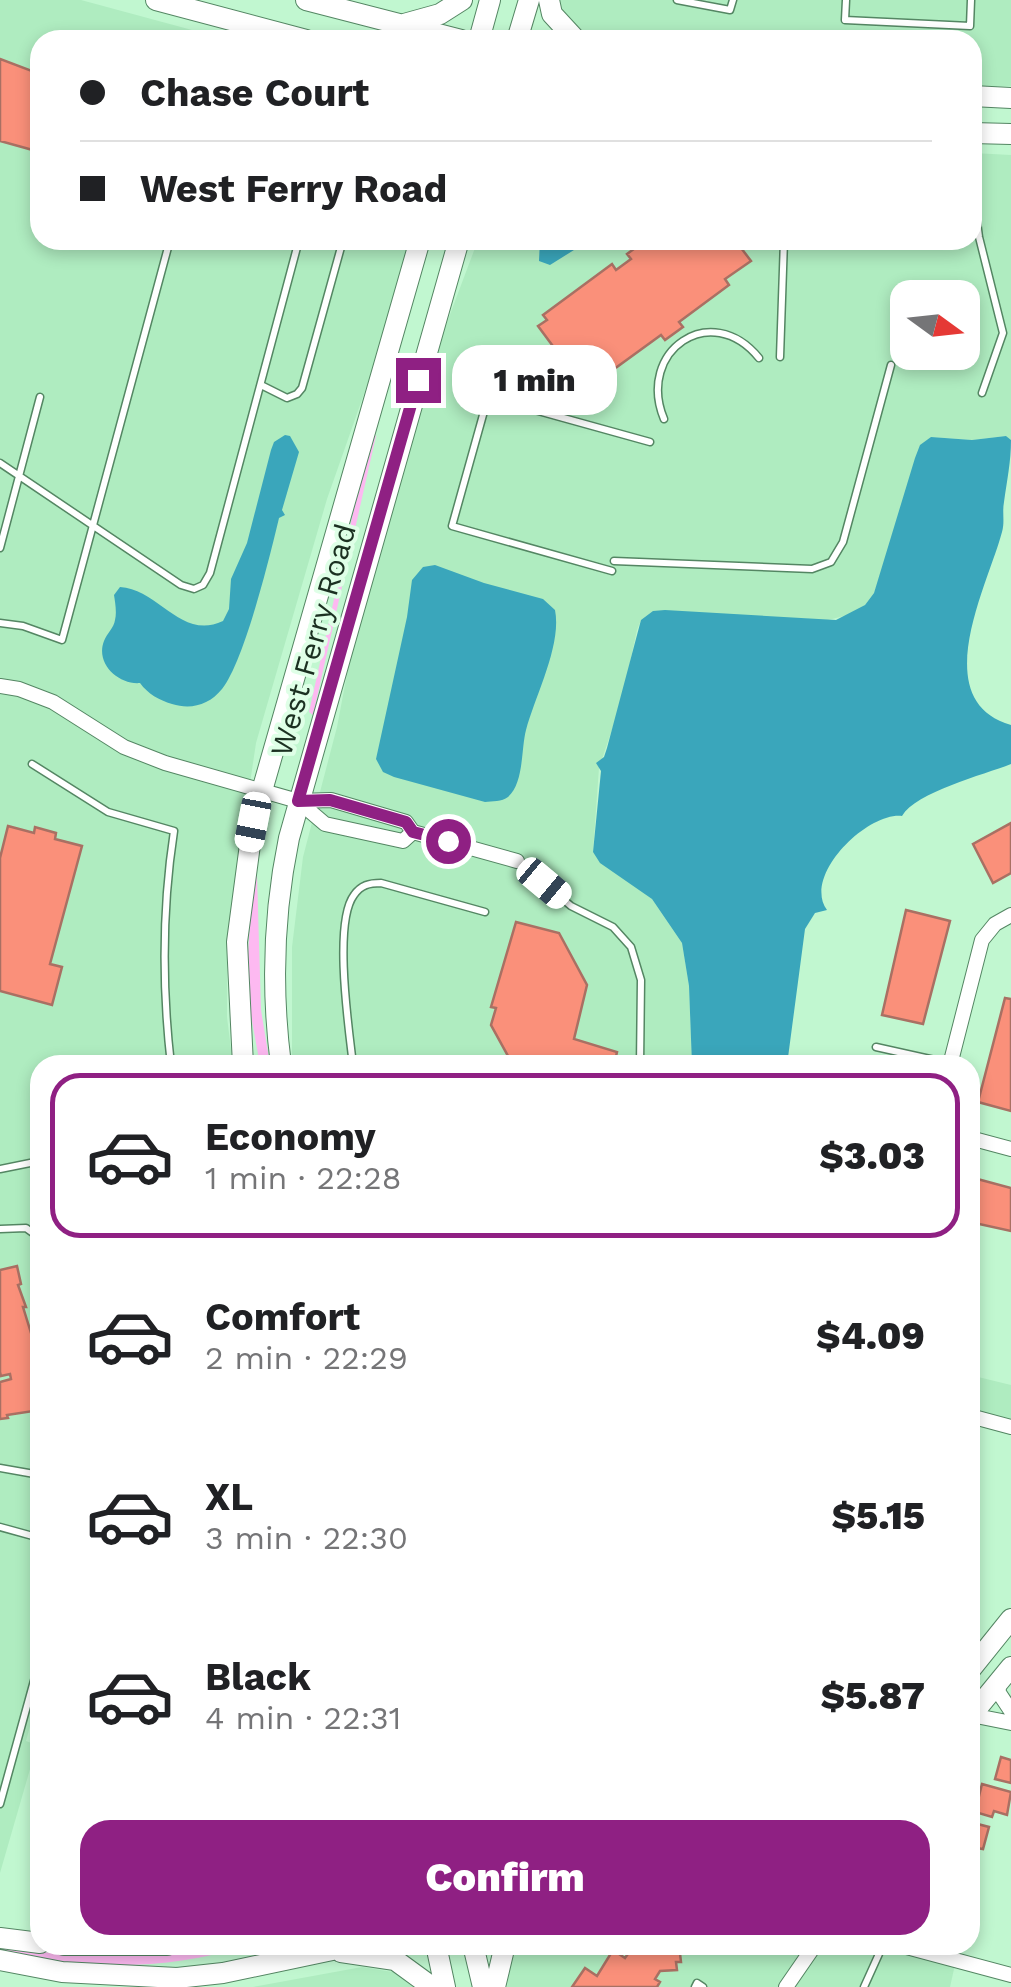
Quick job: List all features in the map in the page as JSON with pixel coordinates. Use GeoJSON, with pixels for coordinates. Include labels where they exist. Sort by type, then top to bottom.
{"type":"FeatureCollection","features":[{"type":"Feature","properties":{"kind":"main road"},"geometry":{"type":"LineString","coordinates":[[156,0],[268,30]]}},
{"type":"Feature","properties":{"kind":"main road"},"geometry":{"type":"LineString","coordinates":[[306,0],[419,30]]}},
{"type":"Feature","properties":{"kind":"main road"},"geometry":{"type":"LineString","coordinates":[[398,25],[440,14],[462,0]]}},
{"type":"Feature","properties":{"kind":"main road"},"geometry":{"type":"LineString","coordinates":[[482,30],[490,0]]}},
{"type":"Feature","properties":{"kind":"main road"},"geometry":{"type":"LineString","coordinates":[[520,30],[529,0]]}},
{"type":"Feature","properties":{"kind":"main road"},"geometry":{"type":"LineString","coordinates":[[549,0],[552,14],[567,30]]}},
{"type":"Feature","properties":{"kind":"main road"},"geometry":{"type":"LineString","coordinates":[[982,97],[1011,98]]}},
{"type":"Feature","properties":{"kind":"main road"},"geometry":{"type":"LineString","coordinates":[[982,133],[1011,134]]}},
{"type":"Feature","properties":{"kind":"main road","name":"West Ferry Road"},"geometry":{"type":"LineString","coordinates":[[243,1055],[237,942],[245,865],[262,790],[417,250]]}},
{"type":"Feature","properties":{"kind":"main road","name":"West Ferry Road"},"geometry":{"type":"LineString","coordinates":[[279,1055],[273,980],[276,907],[298,801],[456,250]]}},
{"type":"Feature","properties":{"kind":"main road"},"geometry":{"type":"LineString","coordinates":[[980,1658],[1011,1619]]}},
{"type":"Feature","properties":{"kind":"main road"},"geometry":{"type":"LineString","coordinates":[[980,1705],[1005,1676]]}},
{"type":"Feature","properties":{"kind":"main road"},"geometry":{"type":"LineString","coordinates":[[0,1938],[30,1941]]}},
{"type":"Feature","properties":{"kind":"main road"},"geometry":{"type":"LineString","coordinates":[[0,1960],[62,1972],[217,1981],[314,1955]]}},
{"type":"Feature","properties":{"kind":"main road"},"geometry":{"type":"LineString","coordinates":[[358,1955],[395,1960],[432,1987]]}},
{"type":"Feature","properties":{"kind":"main road"},"geometry":{"type":"LineString","coordinates":[[438,1955],[445,1987]]}},
{"type":"Feature","properties":{"kind":"main road"},"geometry":{"type":"LineString","coordinates":[[475,1955],[483,1987]]}},
{"type":"Feature","properties":{"kind":"main road"},"geometry":{"type":"LineString","coordinates":[[495,1987],[503,1955]]}},
{"type":"Feature","properties":{"kind":"street"},"geometry":{"type":"LineString","coordinates":[[0,686],[54,702],[137,753],[298,801],[330,800],[406,822],[413,832],[518,861]]}},
{"type":"Feature","properties":{"kind":"street"},"geometry":{"type":"LineString","coordinates":[[298,801],[326,824],[403,841],[413,832]]}},
{"type":"Feature","properties":{"kind":"street"},"geometry":{"type":"LineString","coordinates":[[952,1055],[982,940],[995,924],[1011,916]]}},
{"type":"Feature","properties":{"kind":"street"},"geometry":{"type":"LineString","coordinates":[[980,1141],[1011,1149]]}},
{"type":"Feature","properties":{"kind":"street"},"geometry":{"type":"LineString","coordinates":[[980,1419],[1011,1428]]}},
{"type":"Feature","properties":{"kind":"street"},"geometry":{"type":"LineString","coordinates":[[1005,1676],[1000,1693],[1011,1711]]}},
{"type":"Feature","properties":{"kind":"street"},"geometry":{"type":"LineString","coordinates":[[980,1718],[1011,1723]]}},
{"type":"Feature","properties":{"kind":"street"},"geometry":{"type":"LineString","coordinates":[[786,1987],[808,1955]]}},
{"type":"Feature","properties":{"kind":"street"},"geometry":{"type":"LineString","coordinates":[[936,1955],[1011,1975]]}},
{"type":"Feature","properties":{"kind":"lane"},"geometry":{"type":"LineString","coordinates":[[677,0],[730,10],[733,0]]}},
{"type":"Feature","properties":{"kind":"lane"},"geometry":{"type":"LineString","coordinates":[[846,0],[845,20],[970,26],[971,0]]}},
{"type":"Feature","properties":{"kind":"lane"},"geometry":{"type":"LineString","coordinates":[[0,623],[23,626],[62,640],[167,250]]}},
{"type":"Feature","properties":{"kind":"lane"},"geometry":{"type":"LineString","coordinates":[[0,463],[181,585],[194,589],[203,585],[210,573],[297,250]]}},
{"type":"Feature","properties":{"kind":"lane"},"geometry":{"type":"LineString","coordinates":[[261,384],[287,398],[302,388],[340,250]]}},
{"type":"Feature","properties":{"kind":"lane"},"geometry":{"type":"LineString","coordinates":[[780,356],[784,250]]}},
{"type":"Feature","properties":{"kind":"lane"},"geometry":{"type":"LineString","coordinates":[[982,250],[1003,334],[982,393]]}},
{"type":"Feature","properties":{"kind":"lane"},"geometry":{"type":"LineString","coordinates":[[664,419],[656,397],[657,380],[664,360],[678,344],[696,335],[717,332],[737,337],[759,358]]}},
{"type":"Feature","properties":{"kind":"lane"},"geometry":{"type":"LineString","coordinates":[[614,561],[802,569],[831,562],[843,542],[890,369]]}},
{"type":"Feature","properties":{"kind":"lane"},"geometry":{"type":"LineString","coordinates":[[0,548],[40,398]]}},
{"type":"Feature","properties":{"kind":"lane"},"geometry":{"type":"LineString","coordinates":[[612,571],[452,526],[488,398],[650,442]]}},
{"type":"Feature","properties":{"kind":"lane"},"geometry":{"type":"LineString","coordinates":[[32,764],[103,809],[174,831],[164,982],[170,1055]]}},
{"type":"Feature","properties":{"kind":"lane"},"geometry":{"type":"LineString","coordinates":[[518,861],[571,906],[613,927],[631,947],[641,980],[640,1055]]}},
{"type":"Feature","properties":{"kind":"lane"},"geometry":{"type":"LineString","coordinates":[[353,1055],[344,957],[347,912],[356,892],[366,884],[381,883],[485,912]]}},
{"type":"Feature","properties":{"kind":"lane"},"geometry":{"type":"LineString","coordinates":[[876,1048],[908,1055]]}},
{"type":"Feature","properties":{"kind":"lane"},"geometry":{"type":"LineString","coordinates":[[0,1169],[30,1163]]}},
{"type":"Feature","properties":{"kind":"lane"},"geometry":{"type":"LineString","coordinates":[[0,1229],[30,1231]]}},
{"type":"Feature","properties":{"kind":"lane"},"geometry":{"type":"LineString","coordinates":[[0,1468],[30,1474]]}},
{"type":"Feature","properties":{"kind":"lane"},"geometry":{"type":"LineString","coordinates":[[0,1527],[30,1535]]}},
{"type":"Feature","properties":{"kind":"lane"},"geometry":{"type":"LineString","coordinates":[[0,1804],[30,1694]]}},
{"type":"Feature","properties":{"kind":"lane"},"geometry":{"type":"LineString","coordinates":[[864,1987],[878,1955]]}},
{"type":"Feature","properties":{"kind":"lane"},"geometry":{"type":"LineString","coordinates":[[694,1987],[697,1983],[703,1987]]}},
{"type":"Feature","properties":{"kind":"shaded area"},"geometry":{"type":"Polygon","coordinates":[[[0,0],[81,0],[192,30],[30,30],[30,250],[408,250],[378,354],[327,499],[256,743],[227,937],[227,1017],[232,1055],[30,1055],[30,1726],[26,1741],[30,1742],[30,1769],[0,1873],[0,0]]]}},
{"type":"Feature","properties":{"kind":"shaded area"},"geometry":{"type":"Polygon","coordinates":[[[557,0],[1011,0],[1011,86],[982,87],[982,30],[574,30],[557,0]]]}},
{"type":"Feature","properties":{"kind":"shaded area"},"geometry":{"type":"Polygon","coordinates":[[[982,153],[1011,155],[1011,440],[1006,436],[972,440],[931,437],[874,593],[852,614],[824,621],[641,620],[637,630],[622,700],[599,768],[593,852],[652,899],[682,943],[689,986],[692,1055],[292,1055],[292,947],[303,857],[337,727],[352,648],[437,349],[474,250],[982,250],[982,153]]]}},
{"type":"Feature","properties":{"kind":"shaded area"},"geometry":{"type":"Polygon","coordinates":[[[376,436],[313,715],[309,712],[376,436]]]}},
{"type":"Feature","properties":{"kind":"shaded area"},"geometry":{"type":"Polygon","coordinates":[[[253,874],[257,875],[261,1010],[268,1055],[258,1055],[246,988],[253,874]]]}},
{"type":"Feature","properties":{"kind":"shaded area"},"geometry":{"type":"Polygon","coordinates":[[[980,1377],[1011,1385],[1011,1435],[980,1427],[980,1377]]]}},
{"type":"Feature","properties":{"kind":"shaded area"},"geometry":{"type":"Polygon","coordinates":[[[0,1946],[30,1950],[30,1955],[213,1955],[156,1964],[94,1965],[31,1957],[0,1950],[0,1946]]]}},
{"type":"Feature","properties":{"kind":"shaded area"},"geometry":{"type":"Polygon","coordinates":[[[515,1955],[936,1955],[956,1960],[950,1987],[507,1987],[515,1955]]]}},
{"type":"Feature","properties":{"kind":"shaded area"},"geometry":{"type":"Polygon","coordinates":[[[362,1967],[405,1974],[417,1987],[253,1987],[362,1967]]]}},
{"type":"Feature","properties":{"kind":"water"},"geometry":{"type":"Polygon","coordinates":[[[540,250],[574,250],[550,265],[539,261],[540,250]]]}},
{"type":"Feature","properties":{"kind":"water"},"geometry":{"type":"Polygon","coordinates":[[[290,436],[299,452],[282,510],[285,515],[279,518],[239,656],[222,689],[205,702],[179,706],[154,696],[140,683],[117,677],[106,665],[102,649],[114,623],[114,595],[120,587],[147,596],[182,620],[208,625],[223,621],[229,609],[231,579],[247,543],[271,450],[274,442],[290,436]]]}},
{"type":"Feature","properties":{"kind":"water"},"geometry":{"type":"Polygon","coordinates":[[[1006,436],[1011,440],[1003,528],[976,610],[967,667],[972,692],[986,712],[1011,725],[1011,764],[921,799],[902,816],[872,824],[842,849],[823,880],[822,896],[827,910],[815,913],[805,929],[788,1055],[692,1055],[689,986],[682,943],[652,899],[600,863],[593,852],[601,771],[596,763],[607,748],[641,620],[653,611],[665,610],[836,620],[865,605],[874,593],[920,445],[931,437],[972,440],[1006,436]]]}},
{"type":"Feature","properties":{"kind":"water"},"geometry":{"type":"Polygon","coordinates":[[[435,565],[543,599],[555,610],[555,639],[526,730],[519,775],[513,791],[503,800],[485,802],[394,777],[383,772],[376,759],[412,580],[423,567],[435,565]]]}},
{"type":"Feature","properties":{"kind":"building"},"geometry":{"type":"Polygon","coordinates":[[[0,59],[30,70],[30,149],[0,141],[0,59]]]}},
{"type":"Feature","properties":{"kind":"building"},"geometry":{"type":"Polygon","coordinates":[[[632,250],[743,250],[751,261],[725,279],[729,285],[679,322],[683,327],[665,340],[661,335],[610,372],[605,366],[581,384],[538,326],[547,320],[543,315],[612,264],[616,270],[631,259],[627,254],[632,250]]]}},
{"type":"Feature","properties":{"kind":"building"},"geometry":{"type":"Polygon","coordinates":[[[1011,823],[1011,873],[993,883],[973,844],[1011,823]]]}},
{"type":"Feature","properties":{"kind":"building"},"geometry":{"type":"Polygon","coordinates":[[[8,826],[34,833],[35,827],[56,833],[55,839],[82,846],[50,964],[62,967],[52,1005],[0,991],[0,858],[8,826]]]}},
{"type":"Feature","properties":{"kind":"building"},"geometry":{"type":"Polygon","coordinates":[[[906,910],[950,921],[923,1024],[882,1015],[906,910]]]}},
{"type":"Feature","properties":{"kind":"building"},"geometry":{"type":"Polygon","coordinates":[[[516,922],[559,933],[587,985],[574,1039],[617,1052],[616,1055],[508,1055],[491,1025],[496,1008],[491,1007],[516,922]]]}},
{"type":"Feature","properties":{"kind":"building"},"geometry":{"type":"Polygon","coordinates":[[[1005,998],[1011,999],[1011,1111],[980,1103],[1005,998]]]}},
{"type":"Feature","properties":{"kind":"building"},"geometry":{"type":"Polygon","coordinates":[[[980,1180],[1011,1188],[1011,1231],[980,1224],[980,1180]]]}},
{"type":"Feature","properties":{"kind":"building"},"geometry":{"type":"Polygon","coordinates":[[[17,1266],[21,1284],[18,1285],[26,1307],[30,1330],[30,1412],[0,1419],[0,1382],[11,1379],[10,1374],[1,1376],[0,1372],[0,1270],[17,1266]]]}},
{"type":"Feature","properties":{"kind":"building"},"geometry":{"type":"Polygon","coordinates":[[[1001,1757],[1011,1760],[1011,1783],[995,1779],[1001,1757]]]}},
{"type":"Feature","properties":{"kind":"building"},"geometry":{"type":"Polygon","coordinates":[[[982,1784],[1011,1792],[1007,1815],[994,1811],[992,1817],[980,1813],[982,1784]]]}},
{"type":"Feature","properties":{"kind":"building"},"geometry":{"type":"Polygon","coordinates":[[[980,1825],[989,1827],[980,1849],[980,1825]]]}},
{"type":"Feature","properties":{"kind":"building"},"geometry":{"type":"Polygon","coordinates":[[[610,1955],[680,1955],[681,1962],[676,1962],[677,1970],[660,1971],[655,1979],[660,1982],[657,1987],[572,1987],[585,1968],[597,1976],[610,1955]]]}},
{"type":"Feature","properties":{"kind":"route"},"geometry":{"type":"LineString","coordinates":[[418,380],[298,801],[330,800],[406,822],[413,832],[448,841]]}}]}
